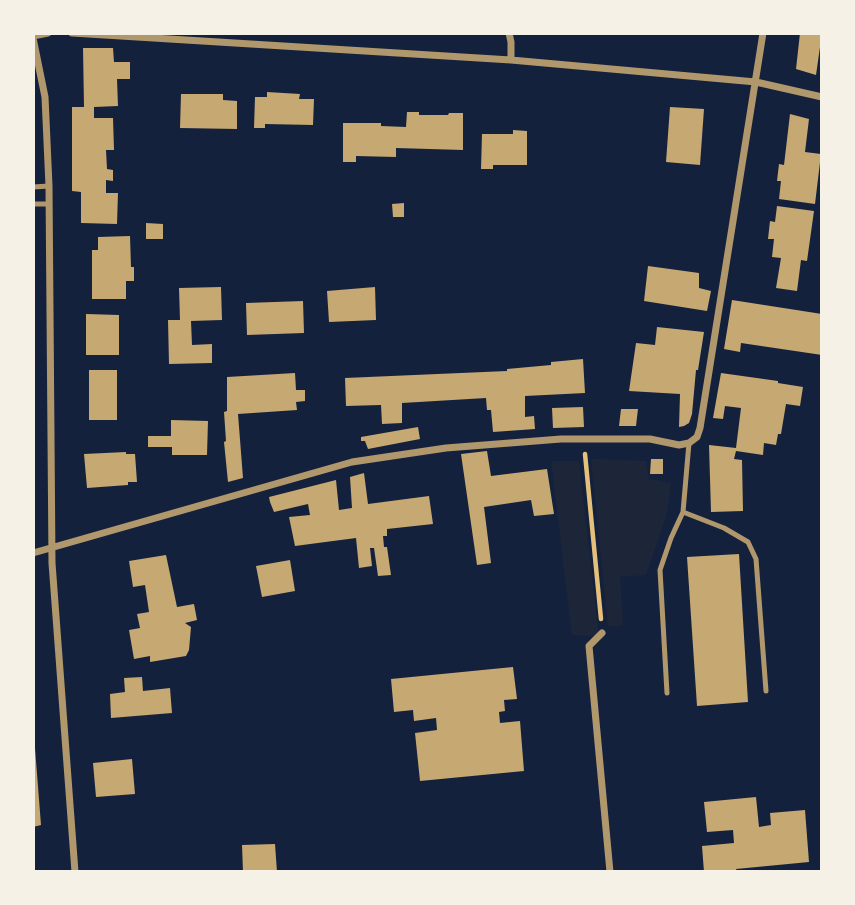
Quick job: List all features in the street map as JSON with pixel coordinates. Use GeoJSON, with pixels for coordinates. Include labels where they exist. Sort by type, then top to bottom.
{"type":"FeatureCollection","features":[{"type":"Feature","properties":{"kind":"street"},"geometry":{"type":"LineString","coordinates":[[48,33],[33,37],[44,97],[49,186],[53,547],[75,872]]}},
{"type":"Feature","properties":{"kind":"street"},"geometry":{"type":"LineString","coordinates":[[72,33],[511,60],[756,82],[822,97]]}},
{"type":"Feature","properties":{"kind":"street"},"geometry":{"type":"LineString","coordinates":[[509,33],[511,60]]}},
{"type":"Feature","properties":{"kind":"street"},"geometry":{"type":"LineString","coordinates":[[33,553],[352,463],[446,448],[561,439],[650,439],[679,445],[689,443],[697,437],[700,428],[763,33]]}},
{"type":"Feature","properties":{"kind":"street"},"geometry":{"type":"LineString","coordinates":[[602,634],[589,646],[610,872]]}},
{"type":"Feature","properties":{"kind":"lane"},"geometry":{"type":"LineString","coordinates":[[33,187],[49,186]]}},
{"type":"Feature","properties":{"kind":"lane"},"geometry":{"type":"LineString","coordinates":[[33,204],[49,204]]}},
{"type":"Feature","properties":{"kind":"lane"},"geometry":{"type":"LineString","coordinates":[[667,693],[660,570],[683,512],[689,443]]}},
{"type":"Feature","properties":{"kind":"lane"},"geometry":{"type":"LineString","coordinates":[[683,512],[724,528],[748,542],[756,559],[766,691]]}},
{"type":"Feature","properties":{"kind":"path"},"geometry":{"type":"LineString","coordinates":[[584,446],[602,634]]}},
{"type":"Feature","properties":{"kind":"shaded area"},"geometry":{"type":"Polygon","coordinates":[[[591,459],[646,461],[649,479],[671,483],[666,517],[646,575],[620,577],[623,625],[608,627],[591,459]]]}},
{"type":"Feature","properties":{"kind":"shaded area"},"geometry":{"type":"Polygon","coordinates":[[[551,461],[579,461],[599,636],[572,635],[551,461]]]}},
{"type":"Feature","properties":{"kind":"building"},"geometry":{"type":"Polygon","coordinates":[[[800,33],[822,33],[816,75],[796,69],[800,33]]]}},
{"type":"Feature","properties":{"kind":"building"},"geometry":{"type":"Polygon","coordinates":[[[83,48],[113,48],[114,62],[130,62],[130,79],[117,79],[118,106],[94,107],[94,118],[113,118],[114,150],[106,150],[107,169],[113,170],[113,181],[106,180],[106,193],[118,193],[117,224],[81,223],[81,192],[72,191],[72,107],[84,107],[83,48]]]}},
{"type":"Feature","properties":{"kind":"building"},"geometry":{"type":"Polygon","coordinates":[[[267,92],[300,94],[299,99],[314,99],[313,125],[265,124],[265,128],[254,128],[255,97],[267,97],[267,92]]]}},
{"type":"Feature","properties":{"kind":"building"},"geometry":{"type":"Polygon","coordinates":[[[181,94],[223,94],[223,100],[237,101],[237,129],[180,128],[181,94]]]}},
{"type":"Feature","properties":{"kind":"building"},"geometry":{"type":"Polygon","coordinates":[[[670,107],[704,109],[700,165],[666,162],[670,107]]]}},
{"type":"Feature","properties":{"kind":"building"},"geometry":{"type":"Polygon","coordinates":[[[407,112],[419,112],[419,115],[463,113],[463,150],[396,148],[396,157],[356,156],[356,162],[343,162],[343,123],[381,123],[381,126],[406,127],[407,112]]]}},
{"type":"Feature","properties":{"kind":"building"},"geometry":{"type":"Polygon","coordinates":[[[790,114],[809,119],[805,152],[821,154],[815,204],[779,199],[779,164],[784,165],[790,114]]]}},
{"type":"Feature","properties":{"kind":"building"},"geometry":{"type":"Polygon","coordinates":[[[513,130],[527,131],[527,165],[493,165],[493,169],[481,169],[482,134],[513,134],[513,130]]]}},
{"type":"Feature","properties":{"kind":"building"},"geometry":{"type":"Polygon","coordinates":[[[404,203],[404,217],[393,217],[392,204],[404,203]]]}},
{"type":"Feature","properties":{"kind":"building"},"geometry":{"type":"Polygon","coordinates":[[[777,206],[814,211],[807,261],[801,260],[797,291],[776,288],[781,258],[772,257],[774,239],[768,239],[770,221],[775,222],[777,206]]]}},
{"type":"Feature","properties":{"kind":"building"},"geometry":{"type":"Polygon","coordinates":[[[146,223],[163,224],[163,239],[146,239],[146,223]]]}},
{"type":"Feature","properties":{"kind":"building"},"geometry":{"type":"Polygon","coordinates":[[[130,236],[134,281],[126,281],[126,299],[92,299],[92,250],[98,250],[98,237],[130,236]]]}},
{"type":"Feature","properties":{"kind":"building"},"geometry":{"type":"Polygon","coordinates":[[[648,266],[699,273],[699,288],[711,291],[707,311],[644,301],[648,266]]]}},
{"type":"Feature","properties":{"kind":"building"},"geometry":{"type":"Polygon","coordinates":[[[221,287],[222,320],[191,321],[192,345],[212,344],[212,363],[169,364],[168,320],[180,320],[179,288],[221,287]]]}},
{"type":"Feature","properties":{"kind":"building"},"geometry":{"type":"Polygon","coordinates":[[[375,287],[376,320],[329,322],[327,291],[375,287]]]}},
{"type":"Feature","properties":{"kind":"building"},"geometry":{"type":"Polygon","coordinates":[[[732,300],[822,314],[822,355],[741,343],[740,352],[724,349],[732,300]]]}},
{"type":"Feature","properties":{"kind":"building"},"geometry":{"type":"Polygon","coordinates":[[[303,301],[304,333],[247,335],[246,303],[303,301]]]}},
{"type":"Feature","properties":{"kind":"building"},"geometry":{"type":"Polygon","coordinates":[[[86,314],[119,315],[119,355],[86,355],[86,314]]]}},
{"type":"Feature","properties":{"kind":"building"},"geometry":{"type":"Polygon","coordinates":[[[657,327],[704,332],[696,370],[692,414],[689,423],[684,426],[679,427],[680,394],[629,391],[636,343],[655,345],[657,327]]]}},
{"type":"Feature","properties":{"kind":"building"},"geometry":{"type":"Polygon","coordinates":[[[583,359],[585,393],[525,396],[525,417],[534,416],[535,429],[493,432],[491,410],[487,410],[486,398],[402,403],[402,423],[382,424],[381,405],[346,406],[345,378],[507,371],[583,359]]]}},
{"type":"Feature","properties":{"kind":"building"},"geometry":{"type":"Polygon","coordinates":[[[89,370],[117,370],[117,420],[89,420],[89,370]]]}},
{"type":"Feature","properties":{"kind":"building"},"geometry":{"type":"Polygon","coordinates":[[[295,373],[296,390],[305,390],[305,401],[296,402],[297,410],[238,414],[243,478],[228,482],[224,442],[227,377],[295,373]]]}},
{"type":"Feature","properties":{"kind":"building"},"geometry":{"type":"Polygon","coordinates":[[[721,373],[803,387],[800,406],[786,404],[781,434],[778,434],[776,445],[764,443],[763,455],[736,451],[734,459],[742,460],[743,511],[711,512],[709,445],[736,448],[741,408],[725,406],[723,419],[713,418],[721,373]]]}},
{"type":"Feature","properties":{"kind":"building"},"geometry":{"type":"Polygon","coordinates":[[[583,407],[584,427],[553,428],[552,408],[583,407]]]}},
{"type":"Feature","properties":{"kind":"building"},"geometry":{"type":"Polygon","coordinates":[[[621,409],[638,409],[636,426],[619,426],[621,409]]]}},
{"type":"Feature","properties":{"kind":"building"},"geometry":{"type":"Polygon","coordinates":[[[171,420],[208,421],[207,455],[172,455],[172,447],[148,447],[148,436],[171,436],[171,420]]]}},
{"type":"Feature","properties":{"kind":"building"},"geometry":{"type":"Polygon","coordinates":[[[418,427],[420,439],[368,449],[365,441],[361,441],[361,437],[418,427]]]}},
{"type":"Feature","properties":{"kind":"building"},"geometry":{"type":"Polygon","coordinates":[[[487,451],[491,476],[547,469],[554,514],[534,516],[531,500],[484,507],[491,563],[477,565],[461,454],[487,451]]]}},
{"type":"Feature","properties":{"kind":"building"},"geometry":{"type":"Polygon","coordinates":[[[84,454],[135,454],[137,482],[87,488],[84,454]]]}},
{"type":"Feature","properties":{"kind":"building"},"geometry":{"type":"Polygon","coordinates":[[[651,459],[663,459],[663,474],[650,474],[651,459]]]}},
{"type":"Feature","properties":{"kind":"building"},"geometry":{"type":"Polygon","coordinates":[[[364,473],[368,504],[429,496],[433,524],[387,529],[387,536],[383,536],[391,575],[378,576],[374,548],[370,548],[372,566],[359,568],[356,538],[295,546],[289,517],[310,515],[308,504],[274,512],[270,502],[269,497],[336,480],[339,510],[352,508],[350,477],[364,473]]]}},
{"type":"Feature","properties":{"kind":"building"},"geometry":{"type":"Polygon","coordinates":[[[739,554],[748,702],[697,706],[687,557],[739,554]]]}},
{"type":"Feature","properties":{"kind":"building"},"geometry":{"type":"Polygon","coordinates":[[[166,555],[177,607],[194,604],[197,620],[185,623],[191,627],[189,650],[186,656],[150,662],[150,656],[134,659],[129,630],[140,628],[137,614],[149,612],[145,585],[133,587],[129,561],[166,555]]]}},
{"type":"Feature","properties":{"kind":"building"},"geometry":{"type":"Polygon","coordinates":[[[290,560],[295,591],[262,597],[256,566],[290,560]]]}},
{"type":"Feature","properties":{"kind":"building"},"geometry":{"type":"Polygon","coordinates":[[[513,667],[517,699],[504,700],[505,711],[499,712],[500,723],[520,721],[524,771],[420,781],[415,733],[437,730],[436,718],[414,721],[413,710],[394,712],[391,679],[513,667]]]}},
{"type":"Feature","properties":{"kind":"building"},"geometry":{"type":"Polygon","coordinates":[[[142,677],[143,691],[170,688],[172,713],[111,718],[110,694],[125,692],[124,678],[142,677]]]}},
{"type":"Feature","properties":{"kind":"building"},"geometry":{"type":"Polygon","coordinates":[[[35,748],[41,825],[33,827],[33,749],[35,748]]]}},
{"type":"Feature","properties":{"kind":"building"},"geometry":{"type":"Polygon","coordinates":[[[132,759],[135,794],[96,797],[93,763],[132,759]]]}},
{"type":"Feature","properties":{"kind":"building"},"geometry":{"type":"Polygon","coordinates":[[[756,797],[759,827],[771,825],[770,813],[805,810],[809,862],[736,869],[737,872],[704,872],[702,846],[734,843],[733,830],[707,832],[704,802],[756,797]]]}},
{"type":"Feature","properties":{"kind":"building"},"geometry":{"type":"Polygon","coordinates":[[[275,844],[277,872],[243,872],[242,845],[275,844]]]}}]}
